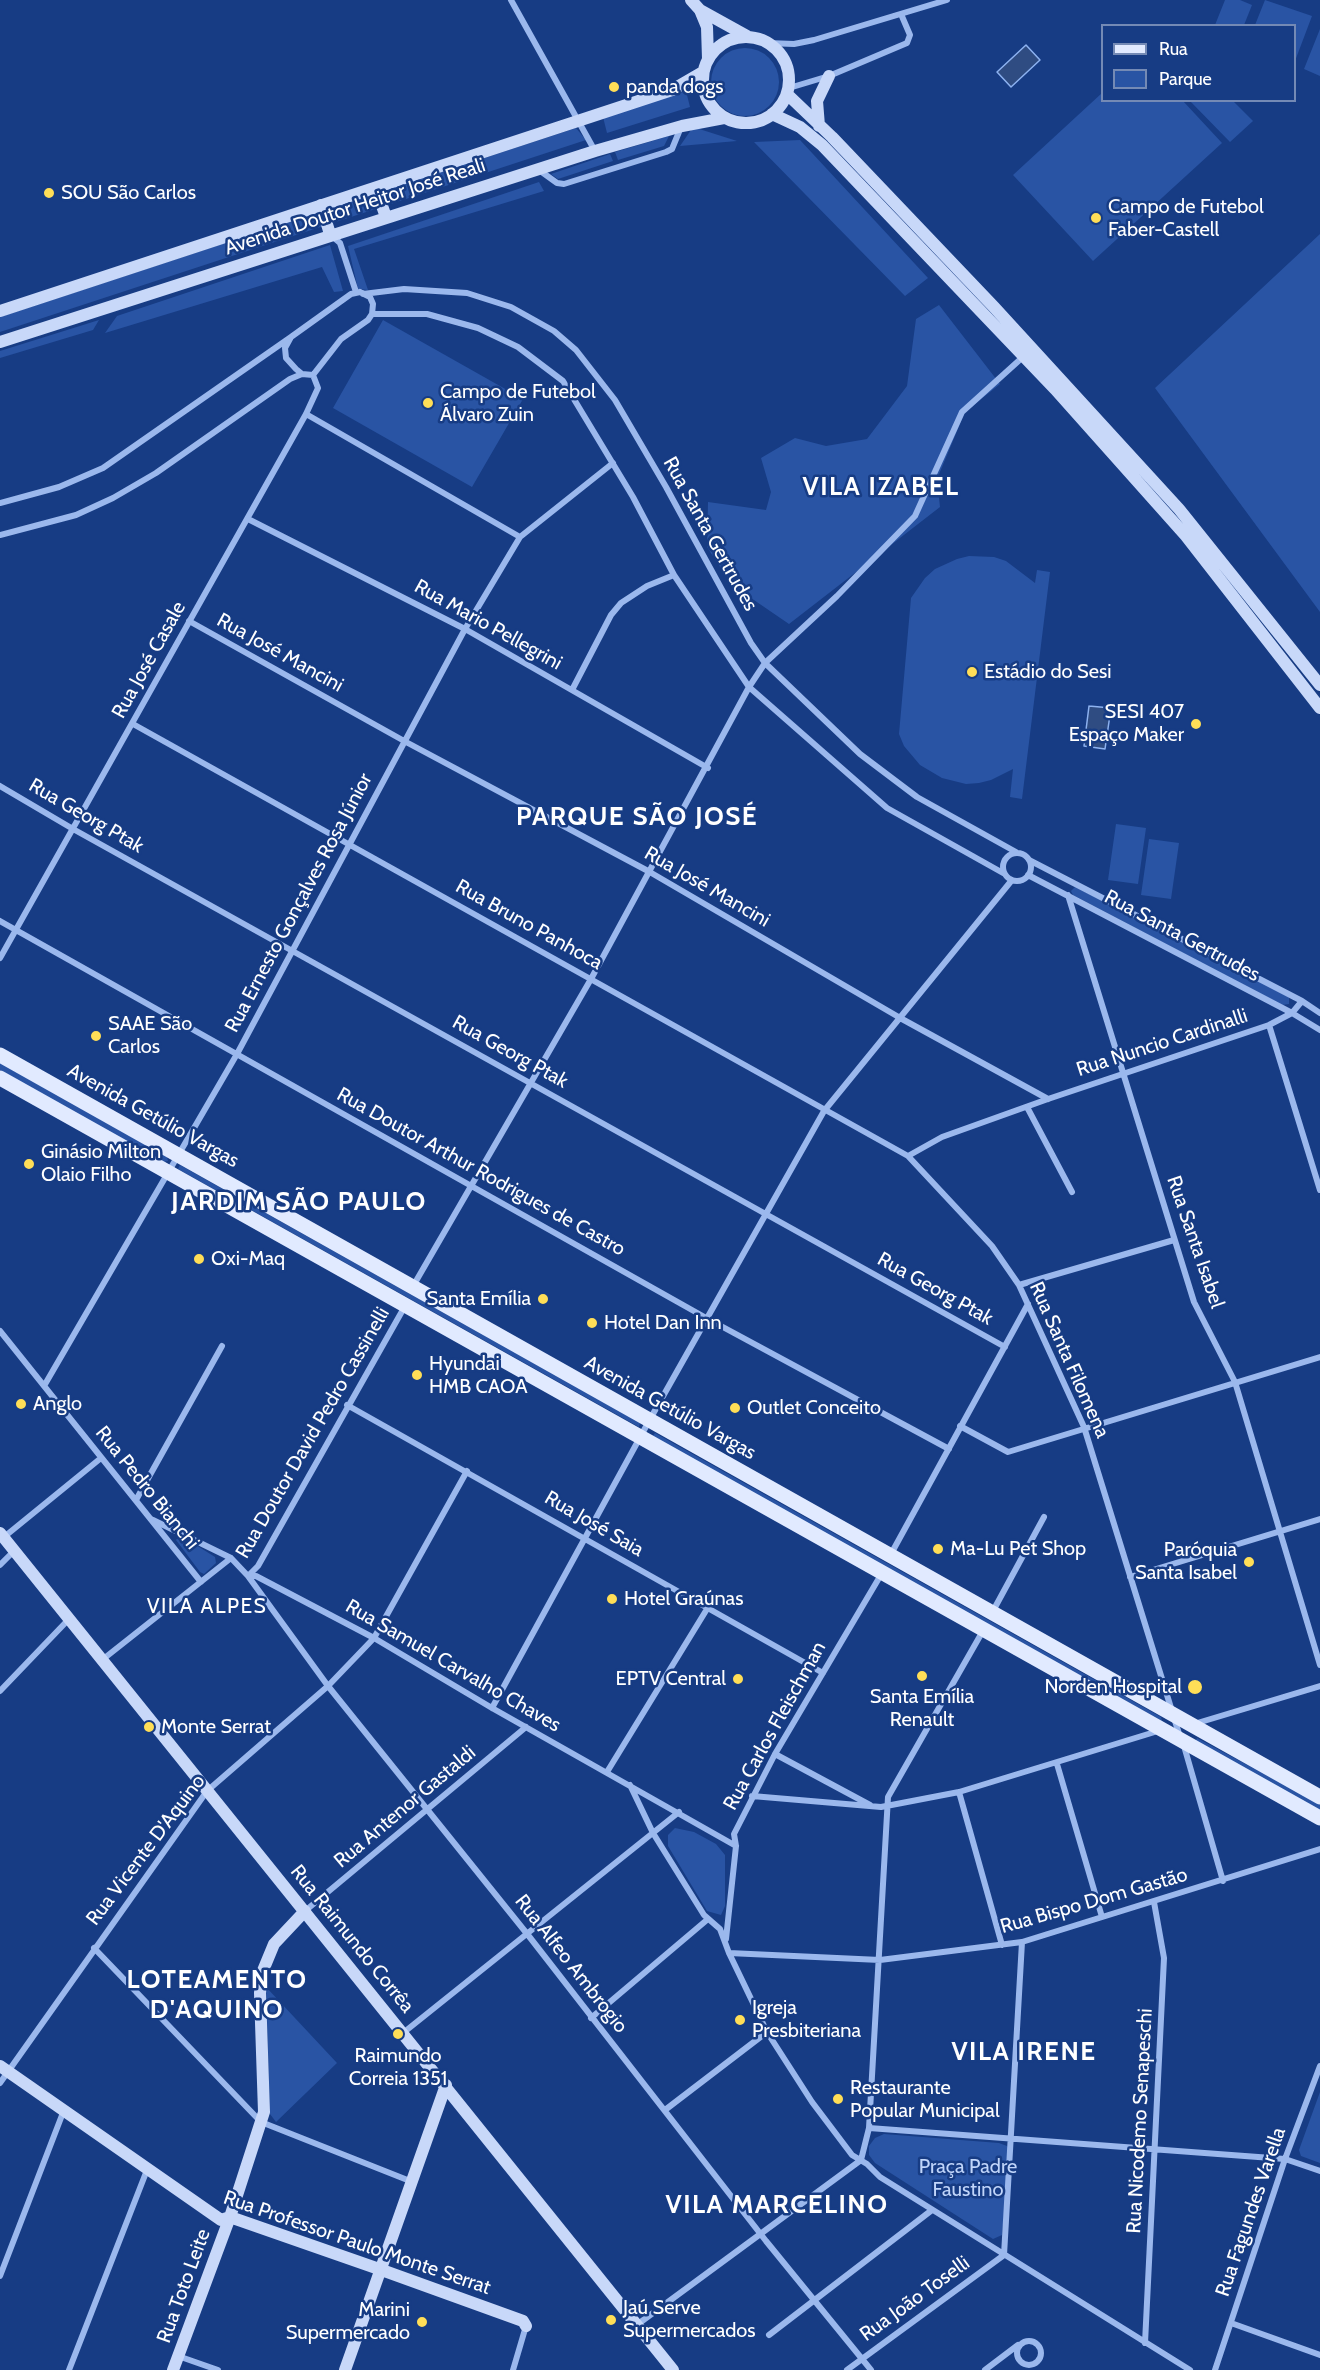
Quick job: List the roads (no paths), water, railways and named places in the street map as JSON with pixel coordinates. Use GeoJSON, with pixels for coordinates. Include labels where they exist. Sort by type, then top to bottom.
{"type":"FeatureCollection","features":[{"type":"Feature","properties":{"kind":"main road"},"geometry":{"type":"LineString","coordinates":[[691,0],[700,10],[734,31],[767,43],[784,61],[788,73],[788,91],[772,114],[749,123],[724,118],[706,98],[703,72],[708,59],[707,27],[700,10]]}},
{"type":"Feature","properties":{"kind":"main road"},"geometry":{"type":"LineString","coordinates":[[708,59],[726,42],[751,38]]}},
{"type":"Feature","properties":{"kind":"main road","name":"Avenida Doutor Heitor José Reali"},"geometry":{"type":"LineString","coordinates":[[0,311],[672,90],[703,72]]}},
{"type":"Feature","properties":{"kind":"main road"},"geometry":{"type":"LineString","coordinates":[[819,126],[817,102],[829,76]]}},
{"type":"Feature","properties":{"kind":"main road"},"geometry":{"type":"LineString","coordinates":[[788,91],[994,307],[1179,509],[1320,686]]}},
{"type":"Feature","properties":{"kind":"main road"},"geometry":{"type":"LineString","coordinates":[[772,114],[800,127],[822,145],[1024,356],[1185,536],[1320,708]]}},
{"type":"Feature","properties":{"kind":"main road","name":"Avenida Doutor Heitor José Reali"},"geometry":{"type":"LineString","coordinates":[[0,342],[330,234],[539,170],[595,150],[682,126],[724,118]]}},
{"type":"Feature","properties":{"kind":"main road"},"geometry":{"type":"LineString","coordinates":[[376,189],[386,217]]}},
{"type":"Feature","properties":{"kind":"main road"},"geometry":{"type":"LineString","coordinates":[[321,205],[330,234]]}},
{"type":"Feature","properties":{"kind":"main road","name":"Avenida Getúlio Vargas"},"geometry":{"type":"LineString","coordinates":[[0,1055],[649,1421],[993,1611],[1320,1818]]}},
{"type":"Feature","properties":{"kind":"main road","name":"Avenida Getúlio Vargas"},"geometry":{"type":"LineString","coordinates":[[0,1078],[985,1629],[1320,1797]]}},
{"type":"Feature","properties":{"kind":"main road","name":"Rua Raimundo Corrêa"},"geometry":{"type":"LineString","coordinates":[[2,1536],[674,2370]]}},
{"type":"Feature","properties":{"kind":"main road","name":"Rua Toto Leite"},"geometry":{"type":"LineString","coordinates":[[173,2370],[230,2217],[264,2112],[260,1993],[262,1973],[274,1944],[305,1911]]}},
{"type":"Feature","properties":{"kind":"main road","name":"Rua Professor Paulo Monte Serrat"},"geometry":{"type":"LineString","coordinates":[[5,2069],[222,2220],[230,2217],[523,2321],[526,2325]]}},
{"type":"Feature","properties":{"kind":"main road"},"geometry":{"type":"LineString","coordinates":[[345,2370],[410,2181],[446,2085]]}},
{"type":"Feature","properties":{"kind":"street"},"geometry":{"type":"LineString","coordinates":[[511,0],[595,150]]}},
{"type":"Feature","properties":{"kind":"street"},"geometry":{"type":"LineString","coordinates":[[767,43],[794,44],[814,40],[947,0]]}},
{"type":"Feature","properties":{"kind":"street"},"geometry":{"type":"LineString","coordinates":[[788,91],[907,43],[910,35],[901,14]]}},
{"type":"Feature","properties":{"kind":"street"},"geometry":{"type":"LineString","coordinates":[[539,170],[557,183],[564,184],[666,152],[672,149],[682,126]]}},
{"type":"Feature","properties":{"kind":"street"},"geometry":{"type":"LineString","coordinates":[[330,234],[340,243],[356,292]]}},
{"type":"Feature","properties":{"kind":"street","name":"Rua Santa Gertrudes"},"geometry":{"type":"LineString","coordinates":[[363,294],[415,289],[467,292],[529,315],[554,331],[576,350],[615,400],[666,487],[751,643],[765,663],[860,754],[926,803],[1016,852]]}},
{"type":"Feature","properties":{"kind":"street"},"geometry":{"type":"LineString","coordinates":[[356,292],[370,297],[374,304],[372,314]]}},
{"type":"Feature","properties":{"kind":"street"},"geometry":{"type":"LineString","coordinates":[[0,503],[59,487],[103,468],[356,292]]}},
{"type":"Feature","properties":{"kind":"street"},"geometry":{"type":"LineString","coordinates":[[0,534],[76,515],[113,498],[156,473],[290,379],[302,374],[313,375],[341,339],[372,314],[427,314],[478,328],[518,347],[563,381],[613,463],[674,575],[748,687],[887,808],[1012,880],[1024,879],[1028,875],[1031,869],[1029,860],[1024,854],[1016,852],[1006,856],[1002,864],[1003,873]]}},
{"type":"Feature","properties":{"kind":"street"},"geometry":{"type":"LineString","coordinates":[[291,337],[285,348],[286,358],[302,374]]}},
{"type":"Feature","properties":{"kind":"street"},"geometry":{"type":"LineString","coordinates":[[412,1288],[591,979],[648,872],[708,768],[748,687],[765,663],[837,596],[915,516],[962,412],[1024,356]]}},
{"type":"Feature","properties":{"kind":"street","name":"Rua José Casale"},"geometry":{"type":"LineString","coordinates":[[0,958],[306,414],[318,388],[313,375]]}},
{"type":"Feature","properties":{"kind":"street"},"geometry":{"type":"LineString","coordinates":[[306,414],[520,537]]}},
{"type":"Feature","properties":{"kind":"street","name":"Rua Ernesto Gonçalves Rosa Júnior"},"geometry":{"type":"LineString","coordinates":[[44,1386],[177,1153],[237,1054],[465,629],[520,537],[613,463]]}},
{"type":"Feature","properties":{"kind":"street","name":"Rua Mario Pellegrini"},"geometry":{"type":"LineString","coordinates":[[248,519],[465,629],[708,768]]}},
{"type":"Feature","properties":{"kind":"street"},"geometry":{"type":"LineString","coordinates":[[572,690],[611,615],[633,594],[674,575]]}},
{"type":"Feature","properties":{"kind":"street","name":"Rua José Mancini"},"geometry":{"type":"LineString","coordinates":[[189,621],[406,742],[648,872],[902,1019],[1048,1099]]}},
{"type":"Feature","properties":{"kind":"street","name":"Rua Bruno Panhoca"},"geometry":{"type":"LineString","coordinates":[[133,724],[908,1156]]}},
{"type":"Feature","properties":{"kind":"street","name":"Rua Georg Ptak"},"geometry":{"type":"LineString","coordinates":[[0,786],[73,829],[1005,1347]]}},
{"type":"Feature","properties":{"kind":"street","name":"Rua Santa Gertrudes"},"geometry":{"type":"LineString","coordinates":[[1029,860],[1302,1001],[1320,1013]]}},
{"type":"Feature","properties":{"kind":"street","name":"Rua Santa Gertrudes"},"geometry":{"type":"LineString","coordinates":[[1028,875],[1293,1013],[1320,1030]]}},
{"type":"Feature","properties":{"kind":"street"},"geometry":{"type":"LineString","coordinates":[[492,1708],[640,1437],[824,1111],[902,1019],[1012,880]]}},
{"type":"Feature","properties":{"kind":"street","name":"Rua Santa Isabel"},"geometry":{"type":"LineString","coordinates":[[1068,895],[1194,1302],[1234,1382],[1320,1665]]}},
{"type":"Feature","properties":{"kind":"street","name":"Rua Doutor Arthur Rodrigues de Castro"},"geometry":{"type":"LineString","coordinates":[[0,921],[708,1319],[949,1449]]}},
{"type":"Feature","properties":{"kind":"street","name":"Rua Nuncio Cardinalli"},"geometry":{"type":"LineString","coordinates":[[908,1156],[942,1137],[1122,1073],[1269,1025],[1293,1013],[1302,1001]]}},
{"type":"Feature","properties":{"kind":"street"},"geometry":{"type":"LineString","coordinates":[[1269,1025],[1320,1190]]}},
{"type":"Feature","properties":{"kind":"street"},"geometry":{"type":"LineString","coordinates":[[1027,1107],[1072,1192]]}},
{"type":"Feature","properties":{"kind":"street","name":"Rua Santa Filomena"},"geometry":{"type":"LineString","coordinates":[[908,1156],[992,1246],[1019,1285],[1084,1427],[1222,1881]]}},
{"type":"Feature","properties":{"kind":"street"},"geometry":{"type":"LineString","coordinates":[[1019,1285],[1174,1240]]}},
{"type":"Feature","properties":{"kind":"street"},"geometry":{"type":"LineString","coordinates":[[891,1555],[1028,1304]]}},
{"type":"Feature","properties":{"kind":"street","name":"Rua Doutor David Pedro Cassinelli"},"geometry":{"type":"LineString","coordinates":[[248,1576],[258,1566],[405,1305]]}},
{"type":"Feature","properties":{"kind":"street","name":"Rua Pedro Bianchi"},"geometry":{"type":"LineString","coordinates":[[1,1335],[201,1582]]}},
{"type":"Feature","properties":{"kind":"street"},"geometry":{"type":"LineString","coordinates":[[136,1500],[222,1346]]}},
{"type":"Feature","properties":{"kind":"street"},"geometry":{"type":"LineString","coordinates":[[960,1426],[1008,1452],[1320,1357]]}},
{"type":"Feature","properties":{"kind":"street","name":"Rua José Saia"},"geometry":{"type":"LineString","coordinates":[[347,1405],[823,1673]]}},
{"type":"Feature","properties":{"kind":"street"},"geometry":{"type":"LineString","coordinates":[[2,1536],[101,1458]]}},
{"type":"Feature","properties":{"kind":"street"},"geometry":{"type":"LineString","coordinates":[[374,1638],[467,1471]]}},
{"type":"Feature","properties":{"kind":"street"},"geometry":{"type":"LineString","coordinates":[[993,1611],[1044,1517]]}},
{"type":"Feature","properties":{"kind":"street"},"geometry":{"type":"LineString","coordinates":[[1130,1577],[1280,1529],[1320,1519]]}},
{"type":"Feature","properties":{"kind":"street","name":"Rua Samuel Carvalho Chaves"},"geometry":{"type":"LineString","coordinates":[[153,1520],[231,1558],[248,1576],[256,1576],[374,1638],[492,1708],[736,1846]]}},
{"type":"Feature","properties":{"kind":"street"},"geometry":{"type":"LineString","coordinates":[[0,1565],[14,1551]]}},
{"type":"Feature","properties":{"kind":"street","name":"Rua Doutor David Pedro Cassinelli"},"geometry":{"type":"LineString","coordinates":[[102,1660],[231,1558]]}},
{"type":"Feature","properties":{"kind":"street","name":"Rua Carlos Fleischman"},"geometry":{"type":"LineString","coordinates":[[726,1941],[736,1846],[734,1834],[775,1754],[882,1572]]}},
{"type":"Feature","properties":{"kind":"street","name":"Rua Alfeo Ambrogio"},"geometry":{"type":"LineString","coordinates":[[248,1576],[328,1686],[528,1935],[761,2235],[872,2370]]}},
{"type":"Feature","properties":{"kind":"street"},"geometry":{"type":"LineString","coordinates":[[608,1772],[707,1609]]}},
{"type":"Feature","properties":{"kind":"street"},"geometry":{"type":"LineString","coordinates":[[0,1691],[69,1619]]}},
{"type":"Feature","properties":{"kind":"street"},"geometry":{"type":"LineString","coordinates":[[638,2324],[861,2160],[869,2128],[888,1797],[985,1629]]}},
{"type":"Feature","properties":{"kind":"street","name":"Rua Vicente D'Aquino"},"geometry":{"type":"LineString","coordinates":[[0,2083],[5,2069],[207,1791],[328,1686],[374,1638]]}},
{"type":"Feature","properties":{"kind":"street"},"geometry":{"type":"LineString","coordinates":[[752,1796],[873,1807],[888,1806],[958,1792],[1320,1686]]}},
{"type":"Feature","properties":{"kind":"street","name":"Rua Antenor Gastaldi"},"geometry":{"type":"LineString","coordinates":[[305,1911],[526,1727]]}},
{"type":"Feature","properties":{"kind":"street"},"geometry":{"type":"LineString","coordinates":[[775,1754],[873,1807]]}},
{"type":"Feature","properties":{"kind":"street"},"geometry":{"type":"LineString","coordinates":[[1057,1764],[1102,1917]]}},
{"type":"Feature","properties":{"kind":"street"},"geometry":{"type":"LineString","coordinates":[[630,1785],[653,1833],[708,1919],[720,1929],[767,2032],[812,2102],[852,2155],[880,2177],[1190,2370]]}},
{"type":"Feature","properties":{"kind":"street"},"geometry":{"type":"LineString","coordinates":[[958,1792],[1002,1945]]}},
{"type":"Feature","properties":{"kind":"street"},"geometry":{"type":"LineString","coordinates":[[403,2033],[679,1812]]}},
{"type":"Feature","properties":{"kind":"street","name":"Rua Bispo Dom Gastão"},"geometry":{"type":"LineString","coordinates":[[729,1953],[880,1960],[1022,1942],[1320,1849]]}},
{"type":"Feature","properties":{"kind":"street","name":"Rua Nicodemo Senapeschi"},"geometry":{"type":"LineString","coordinates":[[1145,2343],[1164,1958],[1154,1902]]}},
{"type":"Feature","properties":{"kind":"street"},"geometry":{"type":"LineString","coordinates":[[591,2018],[708,1919]]}},
{"type":"Feature","properties":{"kind":"street"},"geometry":{"type":"LineString","coordinates":[[1004,2255],[1022,1942]]}},
{"type":"Feature","properties":{"kind":"street"},"geometry":{"type":"LineString","coordinates":[[94,1948],[261,2122],[410,2181]]}},
{"type":"Feature","properties":{"kind":"street"},"geometry":{"type":"LineString","coordinates":[[665,2110],[767,2032]]}},
{"type":"Feature","properties":{"kind":"street","name":"Rua Fagundes Varella"},"geometry":{"type":"LineString","coordinates":[[1215,2370],[1285,2159],[1320,2066]]}},
{"type":"Feature","properties":{"kind":"street"},"geometry":{"type":"LineString","coordinates":[[0,2276],[64,2110]]}},
{"type":"Feature","properties":{"kind":"street"},"geometry":{"type":"LineString","coordinates":[[869,2128],[1285,2159],[1320,2171]]}},
{"type":"Feature","properties":{"kind":"street"},"geometry":{"type":"LineString","coordinates":[[69,2370],[147,2170]]}},
{"type":"Feature","properties":{"kind":"street"},"geometry":{"type":"LineString","coordinates":[[769,2335],[932,2210]]}},
{"type":"Feature","properties":{"kind":"street","name":"Rua João Toselli"},"geometry":{"type":"LineString","coordinates":[[847,2370],[1004,2255]]}},
{"type":"Feature","properties":{"kind":"street"},"geometry":{"type":"LineString","coordinates":[[1231,2323],[1320,2355]]}},
{"type":"Feature","properties":{"kind":"street"},"geometry":{"type":"LineString","coordinates":[[513,2370],[526,2325]]}},
{"type":"Feature","properties":{"kind":"street"},"geometry":{"type":"LineString","coordinates":[[985,2370],[1020,2344],[1027,2340],[1038,2345],[1041,2356],[1037,2362],[1025,2365],[1018,2360],[1016,2352],[1020,2344]]}},
{"type":"Feature","properties":{"kind":"street"},"geometry":{"type":"LineString","coordinates":[[178,2356],[218,2370]]}},
{"type":"Feature","properties":{"kind":"place","name":"panda dogs"},"geometry":{"type":"Point","coordinates":[614,87]}},
{"type":"Feature","properties":{"kind":"place","name":"SOU São Carlos"},"geometry":{"type":"Point","coordinates":[49,193]}},
{"type":"Feature","properties":{"kind":"place","name":"Campo de Futebol Faber-Castell"},"geometry":{"type":"Point","coordinates":[1096,218]}},
{"type":"Feature","properties":{"kind":"place","name":"Campo de Futebol Álvaro Zuin"},"geometry":{"type":"Point","coordinates":[428,403]}},
{"type":"Feature","properties":{"kind":"place","name":"Estádio do Sesi"},"geometry":{"type":"Point","coordinates":[972,672]}},
{"type":"Feature","properties":{"kind":"place","name":"SESI 407 Espaço Maker"},"geometry":{"type":"Point","coordinates":[1196,724]}},
{"type":"Feature","properties":{"kind":"place","name":"SAAE São Carlos"},"geometry":{"type":"Point","coordinates":[96,1036]}},
{"type":"Feature","properties":{"kind":"place","name":"Ginásio Milton Olaio Filho"},"geometry":{"type":"Point","coordinates":[29,1164]}},
{"type":"Feature","properties":{"kind":"place","name":"Oxi-Maq"},"geometry":{"type":"Point","coordinates":[199,1259]}},
{"type":"Feature","properties":{"kind":"place","name":"Santa Emília"},"geometry":{"type":"Point","coordinates":[543,1299]}},
{"type":"Feature","properties":{"kind":"place","name":"Hotel Dan Inn"},"geometry":{"type":"Point","coordinates":[592,1323]}},
{"type":"Feature","properties":{"kind":"place","name":"Hyundai HMB CAOA"},"geometry":{"type":"Point","coordinates":[417,1375]}},
{"type":"Feature","properties":{"kind":"place","name":"Anglo"},"geometry":{"type":"Point","coordinates":[21,1404]}},
{"type":"Feature","properties":{"kind":"place","name":"Outlet Conceito"},"geometry":{"type":"Point","coordinates":[735,1408]}},
{"type":"Feature","properties":{"kind":"place","name":"Ma-Lu Pet Shop"},"geometry":{"type":"Point","coordinates":[938,1549]}},
{"type":"Feature","properties":{"kind":"place","name":"Paróquia Santa Isabel"},"geometry":{"type":"Point","coordinates":[1249,1562]}},
{"type":"Feature","properties":{"kind":"place","name":"Hotel Graúnas"},"geometry":{"type":"Point","coordinates":[612,1599]}},
{"type":"Feature","properties":{"kind":"place","name":"Santa Emília Renault"},"geometry":{"type":"Point","coordinates":[922,1676]}},
{"type":"Feature","properties":{"kind":"place","name":"EPTV Central"},"geometry":{"type":"Point","coordinates":[738,1679]}},
{"type":"Feature","properties":{"kind":"place","name":"Norden Hospital"},"geometry":{"type":"Point","coordinates":[1195,1687]}},
{"type":"Feature","properties":{"kind":"place","name":"Monte Serrat"},"geometry":{"type":"Point","coordinates":[149,1727]}},
{"type":"Feature","properties":{"kind":"place","name":"Igreja Presbiteriana"},"geometry":{"type":"Point","coordinates":[740,2020]}},
{"type":"Feature","properties":{"kind":"place","name":"Raimundo Correia 1351"},"geometry":{"type":"Point","coordinates":[398,2034]}},
{"type":"Feature","properties":{"kind":"place","name":"Restaurante Popular Municipal"},"geometry":{"type":"Point","coordinates":[838,2099]}},
{"type":"Feature","properties":{"kind":"place","name":"Jaú Serve Supermercados"},"geometry":{"type":"Point","coordinates":[611,2320]}},
{"type":"Feature","properties":{"kind":"place","name":"Marini Supermercado"},"geometry":{"type":"Point","coordinates":[422,2322]}},
{"type":"Feature","properties":{"kind":"district","name":"VILA IZABEL"},"geometry":{"type":"Point","coordinates":[881,487]}},
{"type":"Feature","properties":{"kind":"district","name":"PARQUE SÃO JOSÉ"},"geometry":{"type":"Point","coordinates":[637,817]}},
{"type":"Feature","properties":{"kind":"district","name":"JARDIM SÃO PAULO"},"geometry":{"type":"Point","coordinates":[299,1202]}},
{"type":"Feature","properties":{"kind":"district","name":"VILA ALPES"},"geometry":{"type":"Point","coordinates":[207,1607]}},
{"type":"Feature","properties":{"kind":"district","name":"LOTEAMENTO D'AQUINO"},"geometry":{"type":"Point","coordinates":[217,1995]}},
{"type":"Feature","properties":{"kind":"district","name":"VILA IRENE"},"geometry":{"type":"Point","coordinates":[1024,2052]}},
{"type":"Feature","properties":{"kind":"district","name":"VILA MARCELINO"},"geometry":{"type":"Point","coordinates":[777,2205]}},
{"type":"Feature","properties":{"kind":"park label","name":"Praça Padre Faustino"},"geometry":{"type":"Point","coordinates":[968,2178]}}]}
